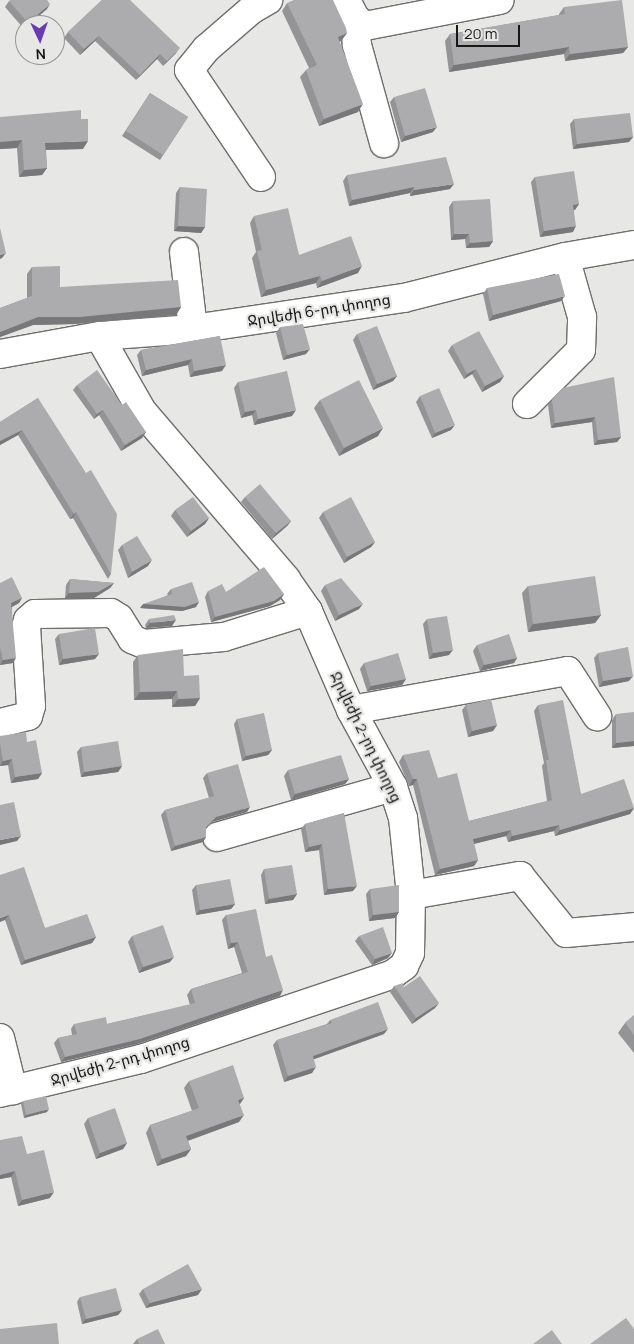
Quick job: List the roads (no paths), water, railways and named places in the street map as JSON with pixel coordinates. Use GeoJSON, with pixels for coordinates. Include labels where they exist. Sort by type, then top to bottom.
{"type":"FeatureCollection","features":[{"type":"Feature","properties":{"kind":"street"},"geometry":{"type":"LineString","coordinates":[[261,177],[189,70],[206,49],[251,10],[268,0]]}},
{"type":"Feature","properties":{"kind":"street"},"geometry":{"type":"LineString","coordinates":[[350,9],[365,26],[379,25],[500,0]]}},
{"type":"Feature","properties":{"kind":"street"},"geometry":{"type":"LineString","coordinates":[[350,9],[357,45],[384,143]]}},
{"type":"Feature","properties":{"kind":"street","name":"Ջրվեժի 6-րդ փողոց"},"geometry":{"type":"LineString","coordinates":[[0,354],[99,336],[193,329],[404,298],[565,257],[634,244]]}},
{"type":"Feature","properties":{"kind":"street"},"geometry":{"type":"LineString","coordinates":[[184,252],[193,329]]}},
{"type":"Feature","properties":{"kind":"street"},"geometry":{"type":"LineString","coordinates":[[527,404],[581,350],[582,317],[565,257]]}},
{"type":"Feature","properties":{"kind":"street","name":"Ջրվեժի 2-րդ փողոց"},"geometry":{"type":"LineString","coordinates":[[7,1092],[140,1059],[393,974],[404,966],[410,952],[411,895],[404,818],[393,787],[351,710],[308,611],[286,579],[142,411],[99,336]]}},
{"type":"Feature","properties":{"kind":"street"},"geometry":{"type":"LineString","coordinates":[[0,723],[28,716],[31,706],[26,627],[28,620],[35,614],[111,613],[119,618],[132,639],[144,644],[224,637],[308,611]]}},
{"type":"Feature","properties":{"kind":"street"},"geometry":{"type":"LineString","coordinates":[[351,710],[568,671],[597,716]]}},
{"type":"Feature","properties":{"kind":"street"},"geometry":{"type":"LineString","coordinates":[[217,837],[393,787]]}},
{"type":"Feature","properties":{"kind":"street"},"geometry":{"type":"LineString","coordinates":[[411,895],[520,876],[566,933],[634,927]]}},
{"type":"Feature","properties":{"kind":"street"},"geometry":{"type":"LineString","coordinates":[[0,1038],[7,1092]]}}]}
